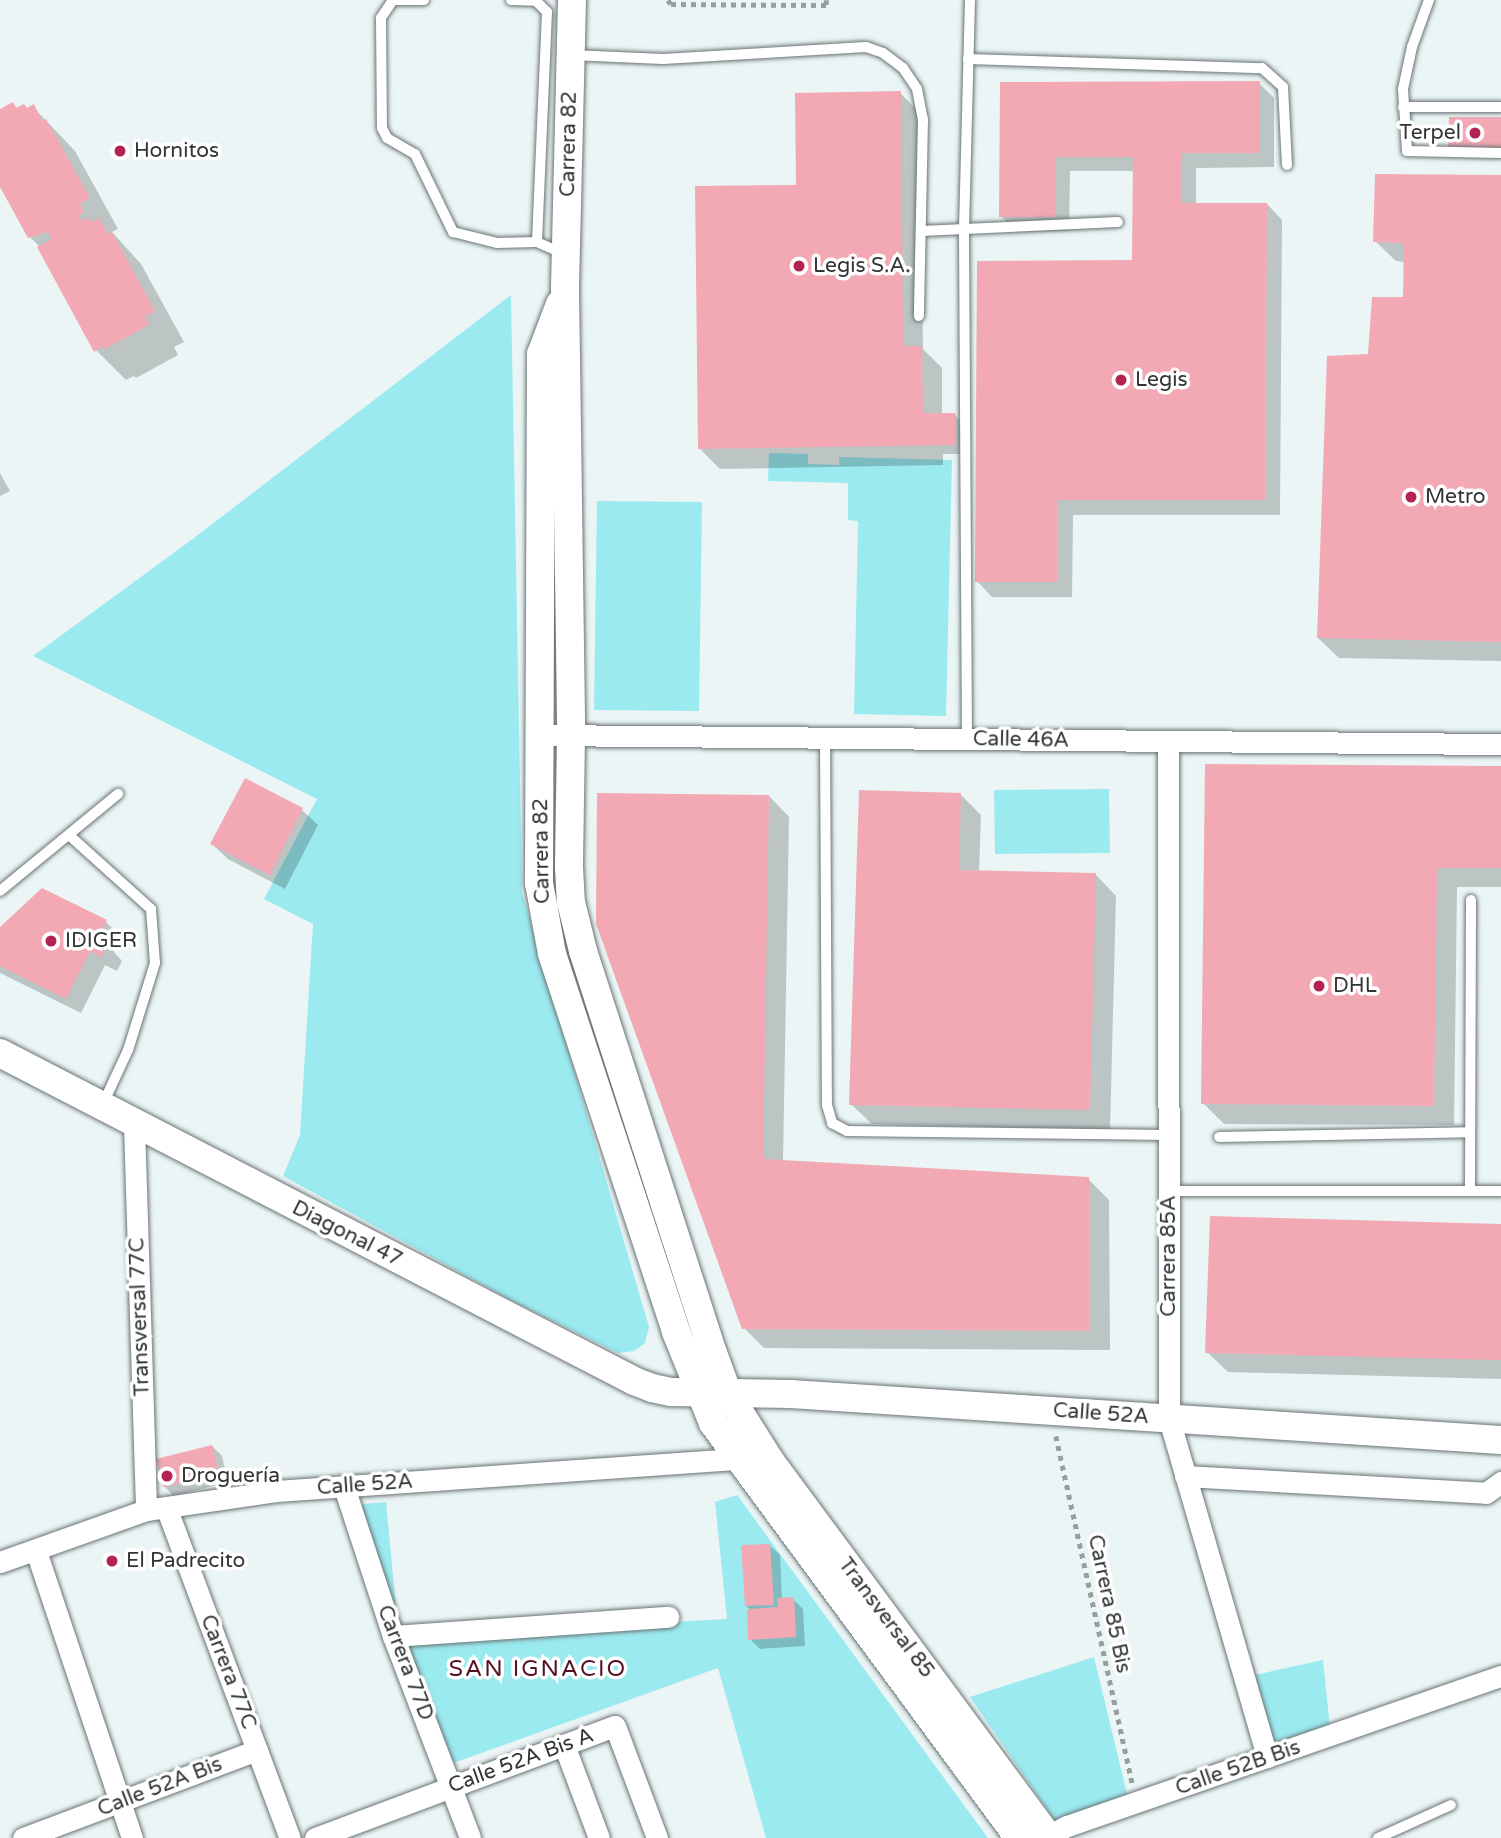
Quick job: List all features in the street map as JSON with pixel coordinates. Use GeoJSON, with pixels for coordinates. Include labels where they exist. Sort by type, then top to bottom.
{"type":"FeatureCollection","features":[{"type":"Feature","properties":{"kind":"street","name":"Carrera 82"},"geometry":{"type":"LineString","coordinates":[[572,0],[565,288],[571,902],[580,939],[728,1394]]}},
{"type":"Feature","properties":{"kind":"street","name":"Carrera 82"},"geometry":{"type":"LineString","coordinates":[[565,288],[541,354],[539,883],[552,954],[676,1332],[700,1393]]}},
{"type":"Feature","properties":{"kind":"street","name":"Calle 46A"},"geometry":{"type":"LineString","coordinates":[[541,735],[1501,744]]}},
{"type":"Feature","properties":{"kind":"street","name":"Carrera 85A"},"geometry":{"type":"LineString","coordinates":[[1168,742],[1169,1419],[1267,1757]]}},
{"type":"Feature","properties":{"kind":"street","name":"Diagonal 47"},"geometry":{"type":"LineString","coordinates":[[0,1053],[134,1125],[634,1381],[671,1392],[700,1393]]}},
{"type":"Feature","properties":{"kind":"street","name":"Transversal 77C"},"geometry":{"type":"LineString","coordinates":[[134,1125],[156,1509]]}},
{"type":"Feature","properties":{"kind":"street","name":"Calle 52A"},"geometry":{"type":"LineString","coordinates":[[700,1393],[791,1394],[1501,1440]]}},
{"type":"Feature","properties":{"kind":"street","name":"Transversal 85"},"geometry":{"type":"LineString","coordinates":[[700,1393],[713,1423],[1018,1838]]}},
{"type":"Feature","properties":{"kind":"street","name":"Transversal 85"},"geometry":{"type":"LineString","coordinates":[[728,1394],[778,1472],[1049,1837]]}},
{"type":"Feature","properties":{"kind":"street","name":"Calle 52A"},"geometry":{"type":"LineString","coordinates":[[0,1562],[156,1509],[276,1491],[739,1459]]}},
{"type":"Feature","properties":{"kind":"street"},"geometry":{"type":"LineString","coordinates":[[1185,1475],[1499,1493]]}},
{"type":"Feature","properties":{"kind":"street","name":"Carrera 77D"},"geometry":{"type":"LineString","coordinates":[[344,1487],[393,1636],[470,1838]]}},
{"type":"Feature","properties":{"kind":"street","name":"Carrera 77C"},"geometry":{"type":"LineString","coordinates":[[156,1509],[257,1750],[290,1838]]}},
{"type":"Feature","properties":{"kind":"street"},"geometry":{"type":"LineString","coordinates":[[36,1551],[132,1838]]}},
{"type":"Feature","properties":{"kind":"street"},"geometry":{"type":"LineString","coordinates":[[393,1636],[668,1617]]}},
{"type":"Feature","properties":{"kind":"street","name":"Calle 52B Bis"},"geometry":{"type":"LineString","coordinates":[[1049,1837],[1137,1803],[1501,1676]]}},
{"type":"Feature","properties":{"kind":"street","name":"Calle 52A Bis A"},"geometry":{"type":"LineString","coordinates":[[315,1838],[615,1726],[657,1838]]}},
{"type":"Feature","properties":{"kind":"street"},"geometry":{"type":"LineString","coordinates":[[565,1745],[599,1838]]}},
{"type":"Feature","properties":{"kind":"street","name":"Calle 52A Bis"},"geometry":{"type":"LineString","coordinates":[[23,1838],[257,1750]]}},
{"type":"Feature","properties":{"kind":"lane"},"geometry":{"type":"LineString","coordinates":[[424,0],[393,0],[381,18],[382,128],[387,138],[415,154],[453,232],[497,243],[537,242],[566,255]]}},
{"type":"Feature","properties":{"kind":"lane"},"geometry":{"type":"LineString","coordinates":[[510,0],[536,1],[547,12],[537,242]]}},
{"type":"Feature","properties":{"kind":"lane"},"geometry":{"type":"LineString","coordinates":[[967,740],[964,229],[970,0]]}},
{"type":"Feature","properties":{"kind":"lane"},"geometry":{"type":"LineString","coordinates":[[1429,0],[1412,47],[1403,107],[1407,151],[1501,153]]}},
{"type":"Feature","properties":{"kind":"lane"},"geometry":{"type":"LineString","coordinates":[[571,55],[663,59],[866,47],[883,53],[903,68],[917,89],[923,119],[919,316]]}},
{"type":"Feature","properties":{"kind":"lane"},"geometry":{"type":"LineString","coordinates":[[968,59],[1262,68],[1283,87],[1287,165]]}},
{"type":"Feature","properties":{"kind":"lane"},"geometry":{"type":"LineString","coordinates":[[1403,107],[1501,107]]}},
{"type":"Feature","properties":{"kind":"lane"},"geometry":{"type":"LineString","coordinates":[[920,231],[1118,222]]}},
{"type":"Feature","properties":{"kind":"lane"},"geometry":{"type":"LineString","coordinates":[[825,738],[827,1105],[832,1123],[847,1131],[1168,1135]]}},
{"type":"Feature","properties":{"kind":"lane"},"geometry":{"type":"LineString","coordinates":[[0,891],[118,794]]}},
{"type":"Feature","properties":{"kind":"lane"},"geometry":{"type":"LineString","coordinates":[[70,836],[151,909],[155,963],[128,1050],[102,1107]]}},
{"type":"Feature","properties":{"kind":"lane"},"geometry":{"type":"LineString","coordinates":[[1470,1191],[1471,900]]}},
{"type":"Feature","properties":{"kind":"lane"},"geometry":{"type":"LineString","coordinates":[[1219,1137],[1469,1132]]}},
{"type":"Feature","properties":{"kind":"lane"},"geometry":{"type":"LineString","coordinates":[[1169,1191],[1501,1191]]}},
{"type":"Feature","properties":{"kind":"lane"},"geometry":{"type":"LineString","coordinates":[[1378,1838],[1451,1805]]}},
{"type":"Feature","properties":{"kind":"path"},"geometry":{"type":"LineString","coordinates":[[667,0],[671,4],[826,5],[826,0]]}},
{"type":"Feature","properties":{"kind":"path","name":"Carrera 85 Bis"},"geometry":{"type":"LineString","coordinates":[[1050,1411],[1137,1803]]}},
{"type":"Feature","properties":{"kind":"shaded area"},"geometry":{"type":"Polygon","coordinates":[[[511,295],[522,892],[649,1327],[645,1343],[634,1351],[618,1353],[509,1299],[283,1176],[300,1135],[313,924],[264,899],[317,799],[33,656],[194,538],[511,295]]]}},
{"type":"Feature","properties":{"kind":"shaded area"},"geometry":{"type":"Polygon","coordinates":[[[769,453],[808,454],[808,464],[839,465],[839,457],[952,460],[946,716],[854,714],[858,521],[848,520],[848,483],[768,481],[769,453]]]}},
{"type":"Feature","properties":{"kind":"shaded area"},"geometry":{"type":"Polygon","coordinates":[[[597,501],[702,502],[699,711],[594,710],[597,501]]]}},
{"type":"Feature","properties":{"kind":"shaded area"},"geometry":{"type":"Polygon","coordinates":[[[1109,789],[1110,853],[995,854],[994,790],[1109,789]]]}},
{"type":"Feature","properties":{"kind":"shaded area"},"geometry":{"type":"Polygon","coordinates":[[[737,1495],[988,1838],[766,1838],[718,1668],[448,1765],[399,1637],[727,1619],[715,1502],[737,1495]]]}},
{"type":"Feature","properties":{"kind":"shaded area"},"geometry":{"type":"Polygon","coordinates":[[[386,1502],[399,1637],[354,1505],[386,1502]]]}},
{"type":"Feature","properties":{"kind":"shaded area"},"geometry":{"type":"Polygon","coordinates":[[[1094,1657],[1128,1798],[1057,1824],[970,1697],[1094,1657]]]}},
{"type":"Feature","properties":{"kind":"shaded area"},"geometry":{"type":"Polygon","coordinates":[[[1323,1660],[1330,1728],[1257,1752],[1236,1679],[1323,1660]]]}},
{"type":"Feature","properties":{"kind":"building","name":"Legis"},"geometry":{"type":"Polygon","coordinates":[[[1260,81],[1259,153],[1181,153],[1181,203],[1267,203],[1265,500],[1058,500],[1058,582],[975,582],[977,261],[1132,260],[1133,157],[1055,157],[1055,217],[999,217],[1000,82],[1260,81]]]}},
{"type":"Feature","properties":{"kind":"building","name":"Legis S.A."},"geometry":{"type":"Polygon","coordinates":[[[901,91],[903,346],[922,346],[923,413],[955,413],[956,445],[698,449],[695,186],[796,185],[795,93],[901,91]]]}},
{"type":"Feature","properties":{"kind":"building"},"geometry":{"type":"Polygon","coordinates":[[[13,102],[16,108],[24,104],[27,108],[34,104],[42,121],[46,119],[90,198],[80,204],[84,212],[78,215],[82,221],[89,217],[92,222],[99,218],[108,234],[112,232],[155,311],[145,317],[149,325],[105,349],[103,346],[94,352],[37,247],[52,239],[48,232],[28,238],[0,187],[0,109],[13,102]]]}},
{"type":"Feature","properties":{"kind":"building","name":"Terpel"},"geometry":{"type":"Polygon","coordinates":[[[1449,117],[1501,117],[1501,149],[1448,149],[1449,117]]]}},
{"type":"Feature","properties":{"kind":"building","name":"Metro"},"geometry":{"type":"Polygon","coordinates":[[[1375,174],[1501,175],[1501,642],[1317,638],[1327,356],[1368,354],[1372,297],[1403,297],[1404,243],[1373,242],[1375,174]]]}},
{"type":"Feature","properties":{"kind":"building","name":"DHL"},"geometry":{"type":"Polygon","coordinates":[[[1205,764],[1501,766],[1501,868],[1437,868],[1434,1106],[1201,1104],[1205,764]]]}},
{"type":"Feature","properties":{"kind":"building"},"geometry":{"type":"Polygon","coordinates":[[[245,778],[303,808],[270,875],[210,844],[245,778]]]}},
{"type":"Feature","properties":{"kind":"building"},"geometry":{"type":"Polygon","coordinates":[[[859,790],[961,793],[959,870],[1096,873],[1090,1110],[849,1105],[859,790]]]}},
{"type":"Feature","properties":{"kind":"building"},"geometry":{"type":"Polygon","coordinates":[[[597,793],[769,795],[763,1159],[1089,1177],[1090,1331],[742,1329],[596,924],[597,793]]]}},
{"type":"Feature","properties":{"kind":"building","name":"IDIGER"},"geometry":{"type":"Polygon","coordinates":[[[42,888],[107,920],[98,939],[108,944],[101,957],[90,951],[66,999],[0,966],[0,927],[42,888]]]}},
{"type":"Feature","properties":{"kind":"building"},"geometry":{"type":"Polygon","coordinates":[[[1210,1216],[1501,1224],[1501,1360],[1205,1353],[1210,1216]]]}},
{"type":"Feature","properties":{"kind":"building"},"geometry":{"type":"Polygon","coordinates":[[[212,1445],[219,1473],[163,1487],[156,1459],[212,1445]]]}},
{"type":"Feature","properties":{"kind":"building"},"geometry":{"type":"Polygon","coordinates":[[[770,1544],[774,1605],[745,1606],[741,1545],[770,1544]]]}},
{"type":"Feature","properties":{"kind":"building"},"geometry":{"type":"Polygon","coordinates":[[[794,1597],[796,1637],[748,1640],[747,1609],[778,1607],[777,1598],[794,1597]]]}},
{"type":"Feature","properties":{"kind":"place","name":"Terpel"},"geometry":{"type":"Point","coordinates":[1475,133]}},
{"type":"Feature","properties":{"kind":"place","name":"Hornitos"},"geometry":{"type":"Point","coordinates":[120,151]}},
{"type":"Feature","properties":{"kind":"place","name":"Legis S.A."},"geometry":{"type":"Point","coordinates":[799,266]}},
{"type":"Feature","properties":{"kind":"place","name":"Legis"},"geometry":{"type":"Point","coordinates":[1121,380]}},
{"type":"Feature","properties":{"kind":"place","name":"Metro"},"geometry":{"type":"Point","coordinates":[1411,497]}},
{"type":"Feature","properties":{"kind":"place","name":"IDIGER"},"geometry":{"type":"Point","coordinates":[51,941]}},
{"type":"Feature","properties":{"kind":"place","name":"DHL"},"geometry":{"type":"Point","coordinates":[1319,986]}},
{"type":"Feature","properties":{"kind":"place","name":"Droguería"},"geometry":{"type":"Point","coordinates":[167,1476]}},
{"type":"Feature","properties":{"kind":"place","name":"El Padrecito"},"geometry":{"type":"Point","coordinates":[112,1561]}},
{"type":"Feature","properties":{"kind":"district","name":"SAN IGNACIO"},"geometry":{"type":"Point","coordinates":[538,1669]}}]}
